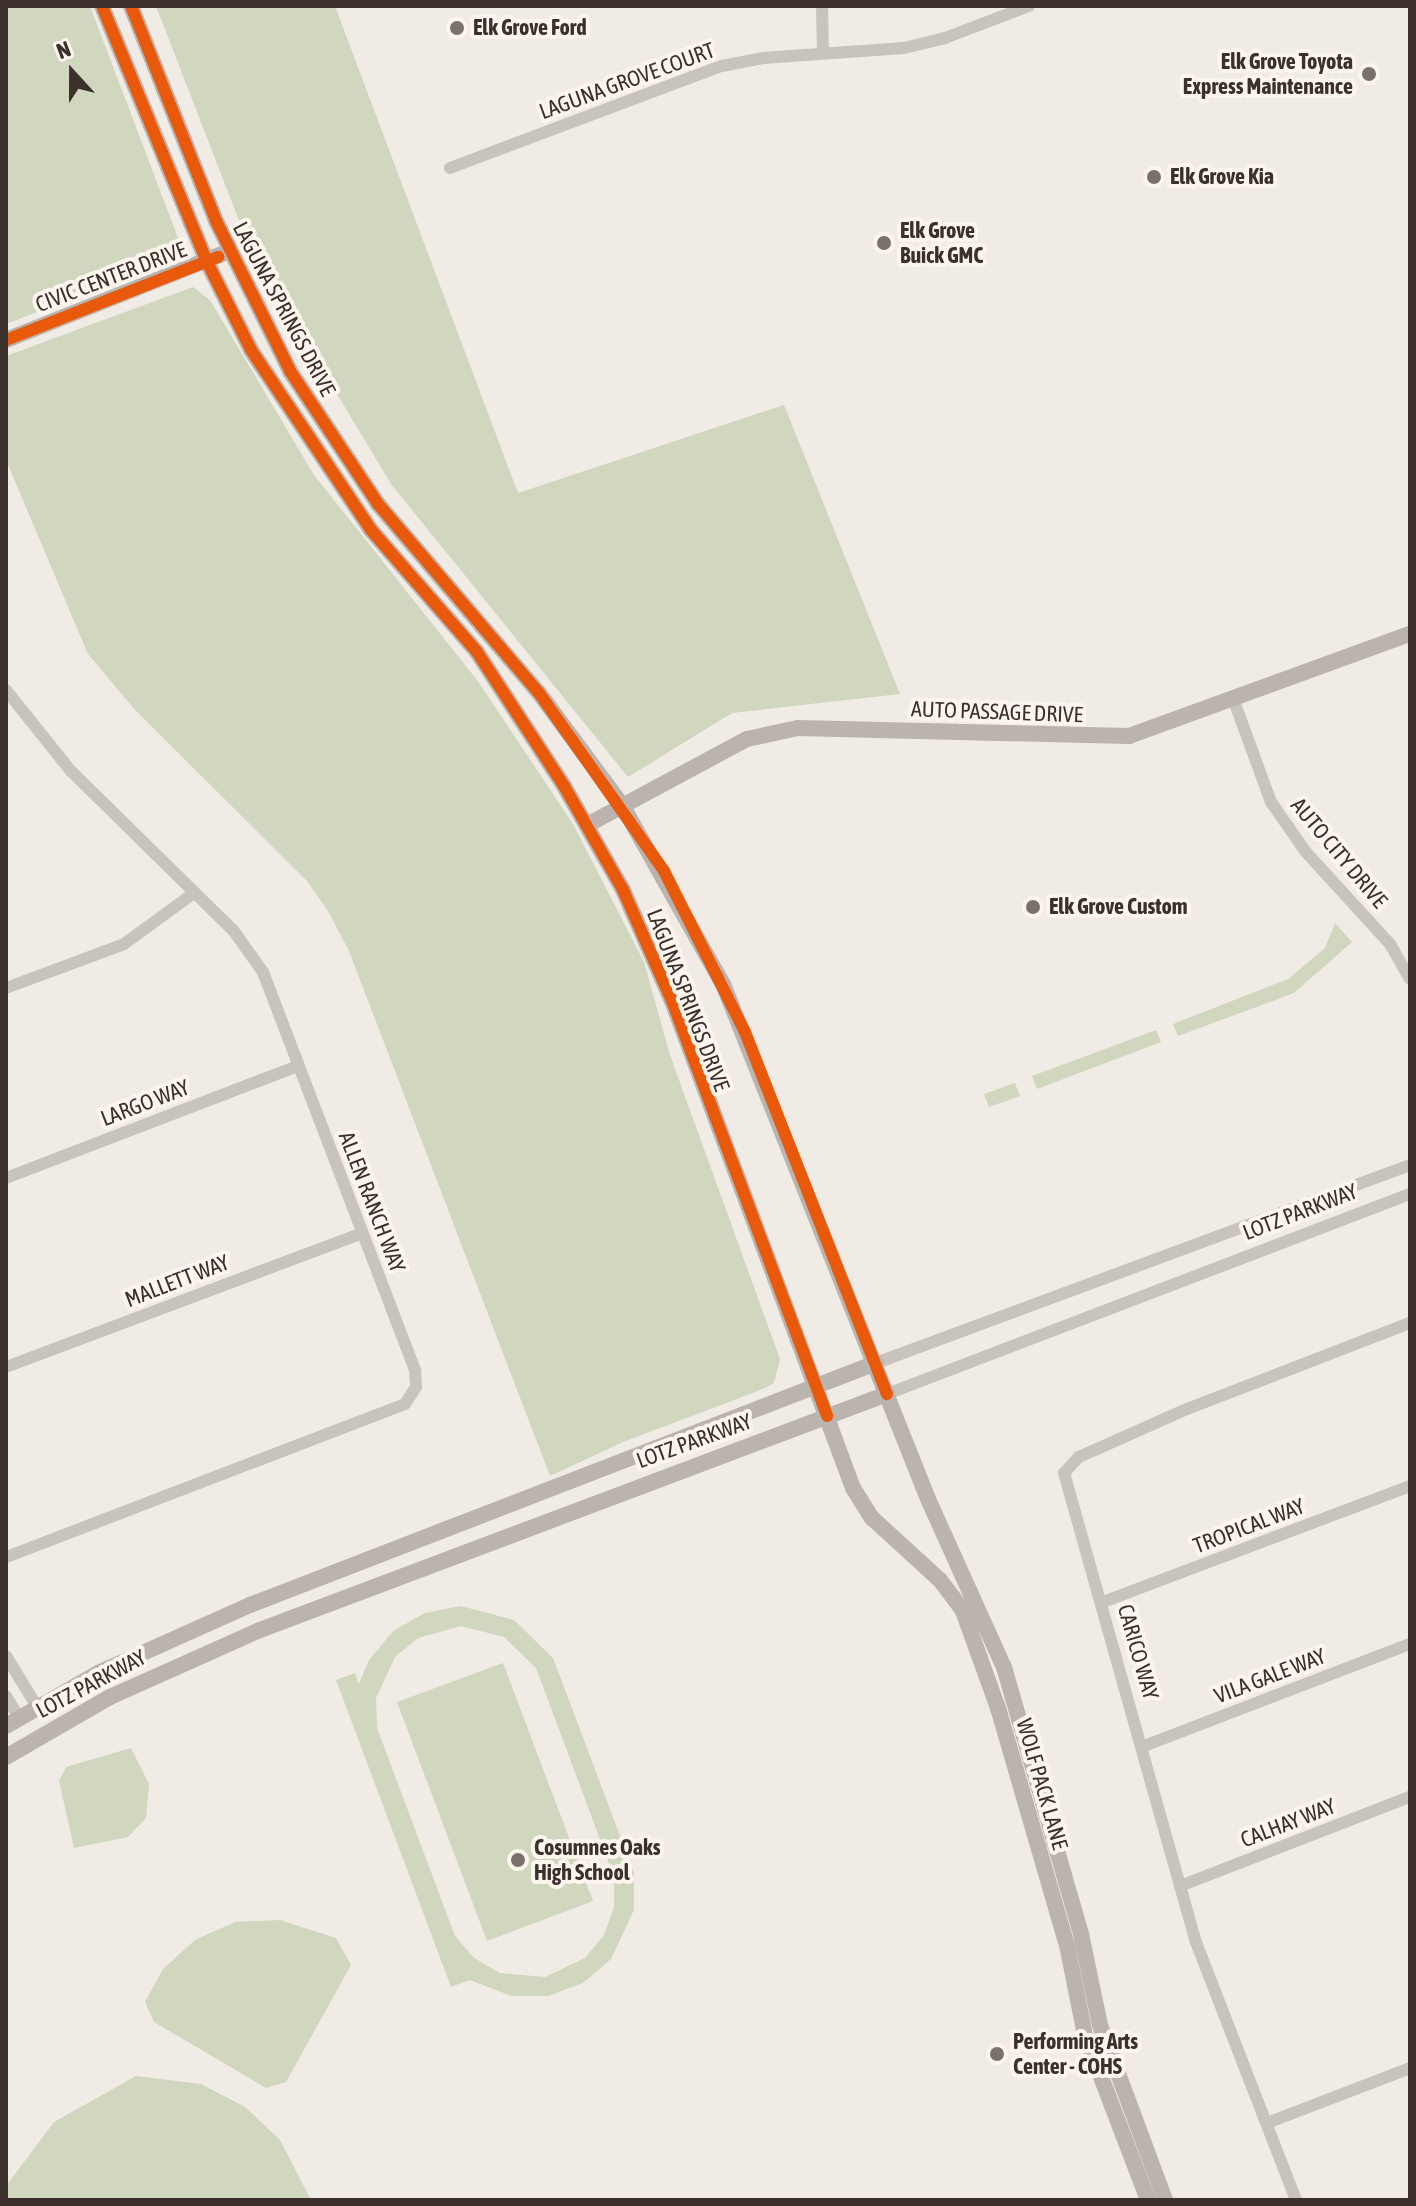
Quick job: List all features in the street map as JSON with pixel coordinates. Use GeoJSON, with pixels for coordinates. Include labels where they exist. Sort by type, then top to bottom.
{"type":"FeatureCollection","features":[{"type":"Feature","properties":{"kind":"street","name":"LAGUNA SPRINGS DRIVE"},"geometry":{"type":"LineString","coordinates":[[102,6],[207,262],[251,350],[371,530],[477,652],[587,825],[663,979],[827,1416]]}},
{"type":"Feature","properties":{"kind":"street","name":"LAGUNA SPRINGS DRIVE"},"geometry":{"type":"LineString","coordinates":[[131,6],[230,251],[290,371],[378,504],[539,693],[622,805],[664,871],[740,1020],[887,1394]]}},
{"type":"Feature","properties":{"kind":"street"},"geometry":{"type":"LineString","coordinates":[[822,6],[823,53]]}},
{"type":"Feature","properties":{"kind":"street","name":"LAGUNA GROVE COURT"},"geometry":{"type":"LineString","coordinates":[[450,168],[687,76],[763,58],[917,45],[1029,6]]}},
{"type":"Feature","properties":{"kind":"street","name":"CIVIC CENTER DRIVE"},"geometry":{"type":"LineString","coordinates":[[6,340],[230,251]]}},
{"type":"Feature","properties":{"kind":"street","name":"AUTO PASSAGE DRIVE"},"geometry":{"type":"LineString","coordinates":[[587,825],[747,739],[798,728],[1129,736],[1234,701],[1410,634]]}},
{"type":"Feature","properties":{"kind":"street","name":"ALLEN RANCH WAY"},"geometry":{"type":"LineString","coordinates":[[6,690],[71,771],[233,930],[263,972],[415,1371],[416,1387],[405,1404],[6,1557]]}},
{"type":"Feature","properties":{"kind":"street","name":"AUTO CITY DRIVE"},"geometry":{"type":"LineString","coordinates":[[1234,701],[1271,802],[1305,851],[1390,944],[1410,979]]}},
{"type":"Feature","properties":{"kind":"street"},"geometry":{"type":"LineString","coordinates":[[6,988],[124,944],[194,893]]}},
{"type":"Feature","properties":{"kind":"street","name":"LARGO WAY"},"geometry":{"type":"LineString","coordinates":[[6,1178],[298,1066]]}},
{"type":"Feature","properties":{"kind":"street","name":"LOTZ PARKWAY"},"geometry":{"type":"LineString","coordinates":[[12,1722],[36,1705],[250,1605],[876,1363],[1410,1165]]}},
{"type":"Feature","properties":{"kind":"street","name":"LOTZ PARKWAY"},"geometry":{"type":"LineString","coordinates":[[6,1757],[110,1697],[247,1635],[1410,1194]]}},
{"type":"Feature","properties":{"kind":"street","name":"MALLETT WAY"},"geometry":{"type":"LineString","coordinates":[[6,1367],[362,1233]]}},
{"type":"Feature","properties":{"kind":"street","name":"CARICO WAY"},"geometry":{"type":"LineString","coordinates":[[1296,2200],[1195,1939],[1103,1602],[1066,1488],[1069,1464],[1187,1409],[1410,1323]]}},
{"type":"Feature","properties":{"kind":"street","name":"WOLF PACK LANE"},"geometry":{"type":"LineString","coordinates":[[887,1394],[1004,1667],[1081,1934],[1100,2025],[1165,2200]]}},
{"type":"Feature","properties":{"kind":"street","name":"WOLF PACK LANE"},"geometry":{"type":"LineString","coordinates":[[827,1416],[864,1508],[940,1580],[963,1611],[998,1708],[1067,1945],[1073,1993],[1088,2046],[1148,2200]]}},
{"type":"Feature","properties":{"kind":"street","name":"TROPICAL WAY"},"geometry":{"type":"LineString","coordinates":[[1103,1602],[1410,1486]]}},
{"type":"Feature","properties":{"kind":"street","name":"VILA GALE WAY"},"geometry":{"type":"LineString","coordinates":[[1144,1746],[1410,1644]]}},
{"type":"Feature","properties":{"kind":"street"},"geometry":{"type":"LineString","coordinates":[[6,1656],[36,1705]]}},
{"type":"Feature","properties":{"kind":"street"},"geometry":{"type":"LineString","coordinates":[[6,1696],[12,1722]]}},
{"type":"Feature","properties":{"kind":"street","name":"CALHAY WAY"},"geometry":{"type":"LineString","coordinates":[[1180,1886],[1410,1797]]}},
{"type":"Feature","properties":{"kind":"street"},"geometry":{"type":"LineString","coordinates":[[1267,2123],[1410,2068]]}},
{"type":"Feature","properties":{"kind":"green space"},"geometry":{"type":"Polygon","coordinates":[[[6,6],[90,6],[180,243],[169,261],[6,324],[6,6]]]}},
{"type":"Feature","properties":{"kind":"green space"},"geometry":{"type":"Polygon","coordinates":[[[156,6],[335,6],[518,493],[784,405],[900,694],[732,713],[628,777],[391,484],[250,249],[156,6]]]}},
{"type":"Feature","properties":{"kind":"green space"},"geometry":{"type":"Polygon","coordinates":[[[193,287],[210,300],[314,475],[477,680],[573,824],[644,962],[670,1055],[780,1359],[774,1383],[763,1389],[623,1442],[550,1476],[349,951],[328,911],[307,881],[135,710],[88,654],[6,460],[6,356],[193,287]]]}},
{"type":"Feature","properties":{"kind":"green space"},"geometry":{"type":"Polygon","coordinates":[[[1335,923],[1352,942],[1294,993],[1178,1036],[1173,1024],[1288,979],[1325,948],[1335,923]]]}},
{"type":"Feature","properties":{"kind":"green space"},"geometry":{"type":"Polygon","coordinates":[[[1156,1030],[1161,1042],[1037,1089],[1032,1076],[1156,1030]]]}},
{"type":"Feature","properties":{"kind":"green space"},"geometry":{"type":"Polygon","coordinates":[[[1015,1083],[1020,1096],[989,1107],[984,1094],[1015,1083]]]}},
{"type":"Feature","properties":{"kind":"green space"},"geometry":{"type":"Polygon","coordinates":[[[461,1606],[514,1620],[553,1658],[634,1873],[634,1910],[611,1959],[583,1983],[548,1996],[511,1996],[470,1980],[451,1987],[336,1680],[355,1673],[359,1684],[369,1660],[393,1631],[425,1613],[461,1606]],[[461,1626],[418,1638],[395,1657],[376,1698],[377,1728],[455,1936],[474,1958],[500,1973],[545,1977],[585,1958],[604,1935],[614,1907],[614,1877],[536,1668],[504,1637],[461,1626]]]}},
{"type":"Feature","properties":{"kind":"green space"},"geometry":{"type":"Polygon","coordinates":[[[503,1663],[593,1901],[487,1941],[397,1702],[503,1663]]]}},
{"type":"Feature","properties":{"kind":"green space"},"geometry":{"type":"Polygon","coordinates":[[[131,1748],[149,1784],[146,1818],[128,1837],[74,1848],[59,1781],[66,1767],[131,1748]]]}},
{"type":"Feature","properties":{"kind":"green space"},"geometry":{"type":"Polygon","coordinates":[[[280,1920],[336,1938],[351,1965],[286,2082],[266,2088],[154,2022],[145,2002],[163,1969],[195,1940],[235,1922],[280,1920]]]}},
{"type":"Feature","properties":{"kind":"green space"},"geometry":{"type":"Polygon","coordinates":[[[136,2076],[201,2084],[245,2107],[280,2140],[311,2200],[6,2200],[6,2186],[54,2122],[136,2076]]]}},
{"type":"Feature","properties":{"kind":"cycle path"},"geometry":{"type":"LineString","coordinates":[[102,6],[207,262],[251,350],[371,530],[477,652],[564,786],[623,890],[672,1001],[827,1416]]}},
{"type":"Feature","properties":{"kind":"cycle path"},"geometry":{"type":"LineString","coordinates":[[131,6],[217,223],[290,371],[378,504],[539,693],[664,871],[745,1032],[887,1394]]}},
{"type":"Feature","properties":{"kind":"cycle path"},"geometry":{"type":"LineString","coordinates":[[6,340],[218,257]]}},
{"type":"Feature","properties":{"kind":"place","name":"Elk Grove Ford"},"geometry":{"type":"Point","coordinates":[457,28]}},
{"type":"Feature","properties":{"kind":"place","name":"Elk Grove Toyota Express Maintenance"},"geometry":{"type":"Point","coordinates":[1369,74]}},
{"type":"Feature","properties":{"kind":"place","name":"Elk Grove Kia"},"geometry":{"type":"Point","coordinates":[1154,177]}},
{"type":"Feature","properties":{"kind":"place","name":"Elk Grove Buick GMC"},"geometry":{"type":"Point","coordinates":[884,243]}},
{"type":"Feature","properties":{"kind":"place","name":"Elk Grove Custom"},"geometry":{"type":"Point","coordinates":[1033,907]}},
{"type":"Feature","properties":{"kind":"place","name":"Cosumnes Oaks High School"},"geometry":{"type":"Point","coordinates":[518,1860]}},
{"type":"Feature","properties":{"kind":"place","name":"Performing Arts Center - COHS"},"geometry":{"type":"Point","coordinates":[997,2054]}}]}
